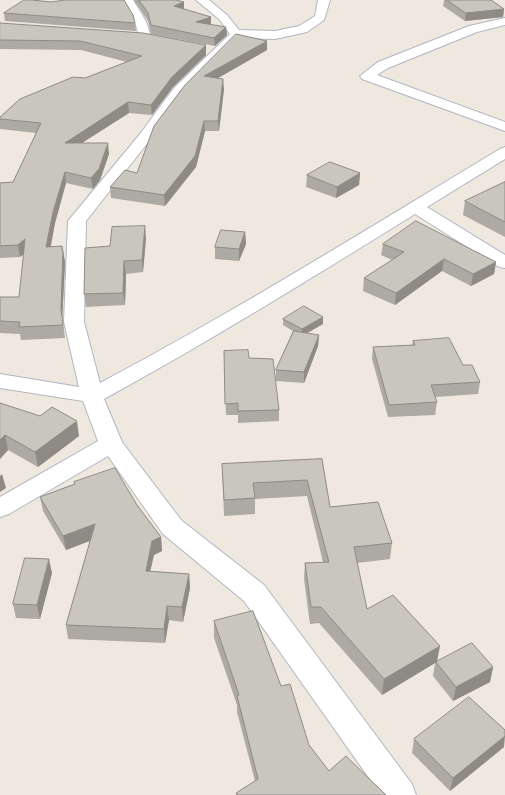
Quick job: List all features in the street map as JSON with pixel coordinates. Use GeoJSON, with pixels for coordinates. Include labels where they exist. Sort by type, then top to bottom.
{"type":"FeatureCollection","features":[{"type":"Feature","properties":{"kind":"street"},"geometry":{"type":"LineString","coordinates":[[127,0],[133,11],[140,19],[144,37]]}},
{"type":"Feature","properties":{"kind":"street"},"geometry":{"type":"LineString","coordinates":[[202,0],[224,17],[236,34]]}},
{"type":"Feature","properties":{"kind":"street"},"geometry":{"type":"LineString","coordinates":[[324,0],[320,18],[303,29],[275,35],[236,34],[209,51],[145,136],[77,221],[74,322],[92,396],[111,444],[172,527],[254,593],[400,795]]}},
{"type":"Feature","properties":{"kind":"street"},"geometry":{"type":"LineString","coordinates":[[505,21],[473,29],[390,62],[367,76],[505,128]]}},
{"type":"Feature","properties":{"kind":"street"},"geometry":{"type":"LineString","coordinates":[[130,36],[159,40]]}},
{"type":"Feature","properties":{"kind":"street"},"geometry":{"type":"LineString","coordinates":[[0,381],[92,396],[155,362],[280,290],[503,155]]}},
{"type":"Feature","properties":{"kind":"street"},"geometry":{"type":"LineString","coordinates":[[415,207],[505,263]]}},
{"type":"Feature","properties":{"kind":"street"},"geometry":{"type":"LineString","coordinates":[[0,508],[111,444]]}},
{"type":"Feature","properties":{"kind":"building"},"geometry":{"type":"Polygon","coordinates":[[[24,0],[51,2],[65,0],[124,0],[133,15],[135,23],[4,13],[24,0]]]}},
{"type":"Feature","properties":{"kind":"building"},"geometry":{"type":"Polygon","coordinates":[[[139,0],[176,0],[184,2],[174,6],[211,17],[196,22],[226,27],[214,38],[151,25],[148,13],[139,0]]]}},
{"type":"Feature","properties":{"kind":"building"},"geometry":{"type":"Polygon","coordinates":[[[447,0],[491,0],[504,9],[466,13],[447,0]]]}},
{"type":"Feature","properties":{"kind":"building"},"geometry":{"type":"Polygon","coordinates":[[[0,23],[143,33],[206,45],[172,77],[151,105],[128,102],[65,143],[108,143],[99,169],[91,178],[65,172],[53,212],[46,247],[62,246],[63,250],[61,309],[63,325],[19,327],[20,322],[0,321],[0,297],[19,297],[25,239],[18,245],[0,246],[0,183],[13,182],[41,123],[0,119],[0,117],[20,99],[73,77],[85,78],[142,56],[80,41],[0,40],[0,23]]]}},
{"type":"Feature","properties":{"kind":"building"},"geometry":{"type":"Polygon","coordinates":[[[236,34],[267,41],[204,76],[223,79],[218,121],[204,121],[195,156],[164,195],[110,187],[125,170],[137,173],[154,126],[185,85],[236,34]]]}},
{"type":"Feature","properties":{"kind":"building"},"geometry":{"type":"Polygon","coordinates":[[[330,162],[360,173],[337,187],[307,175],[330,162]]]}},
{"type":"Feature","properties":{"kind":"building"},"geometry":{"type":"Polygon","coordinates":[[[505,182],[505,222],[465,201],[505,182]]]}},
{"type":"Feature","properties":{"kind":"building"},"geometry":{"type":"Polygon","coordinates":[[[416,221],[496,262],[473,274],[444,259],[396,293],[364,278],[404,252],[383,244],[416,221]]]}},
{"type":"Feature","properties":{"kind":"building"},"geometry":{"type":"Polygon","coordinates":[[[145,226],[142,260],[124,261],[123,293],[84,294],[85,248],[110,246],[112,227],[145,226]]]}},
{"type":"Feature","properties":{"kind":"building"},"geometry":{"type":"Polygon","coordinates":[[[221,230],[245,232],[239,249],[215,247],[221,230]]]}},
{"type":"Feature","properties":{"kind":"building"},"geometry":{"type":"Polygon","coordinates":[[[304,306],[323,317],[302,329],[283,319],[304,306]]]}},
{"type":"Feature","properties":{"kind":"building"},"geometry":{"type":"Polygon","coordinates":[[[294,331],[319,335],[304,372],[276,370],[294,331]]]}},
{"type":"Feature","properties":{"kind":"building"},"geometry":{"type":"Polygon","coordinates":[[[449,338],[463,365],[472,365],[480,382],[431,385],[437,402],[389,405],[373,347],[415,345],[413,341],[449,338]]]}},
{"type":"Feature","properties":{"kind":"building"},"geometry":{"type":"Polygon","coordinates":[[[248,350],[249,358],[273,359],[279,410],[238,411],[238,403],[225,404],[224,351],[248,350]]]}},
{"type":"Feature","properties":{"kind":"building"},"geometry":{"type":"Polygon","coordinates":[[[0,403],[40,416],[52,407],[77,421],[35,452],[5,435],[0,440],[0,403]]]}},
{"type":"Feature","properties":{"kind":"building"},"geometry":{"type":"Polygon","coordinates":[[[322,459],[330,507],[378,502],[392,543],[354,547],[367,609],[393,595],[440,646],[384,679],[321,607],[311,607],[305,563],[329,562],[307,480],[253,483],[255,498],[224,500],[222,464],[322,459]]]}},
{"type":"Feature","properties":{"kind":"building"},"geometry":{"type":"Polygon","coordinates":[[[115,468],[137,505],[161,537],[152,541],[146,571],[189,574],[182,607],[167,606],[164,629],[66,625],[95,524],[63,536],[40,497],[75,484],[74,482],[115,468]]]}},
{"type":"Feature","properties":{"kind":"building"},"geometry":{"type":"Polygon","coordinates":[[[25,558],[49,559],[37,605],[13,604],[25,558]]]}},
{"type":"Feature","properties":{"kind":"building"},"geometry":{"type":"Polygon","coordinates":[[[253,611],[281,686],[290,684],[309,745],[329,771],[346,756],[386,795],[238,795],[236,793],[258,779],[237,696],[239,695],[214,621],[253,611]]]}},
{"type":"Feature","properties":{"kind":"building"},"geometry":{"type":"Polygon","coordinates":[[[472,643],[493,667],[456,687],[436,662],[472,643]]]}},
{"type":"Feature","properties":{"kind":"building"},"geometry":{"type":"Polygon","coordinates":[[[469,697],[505,730],[505,736],[453,778],[414,739],[469,697]]]}}]}
